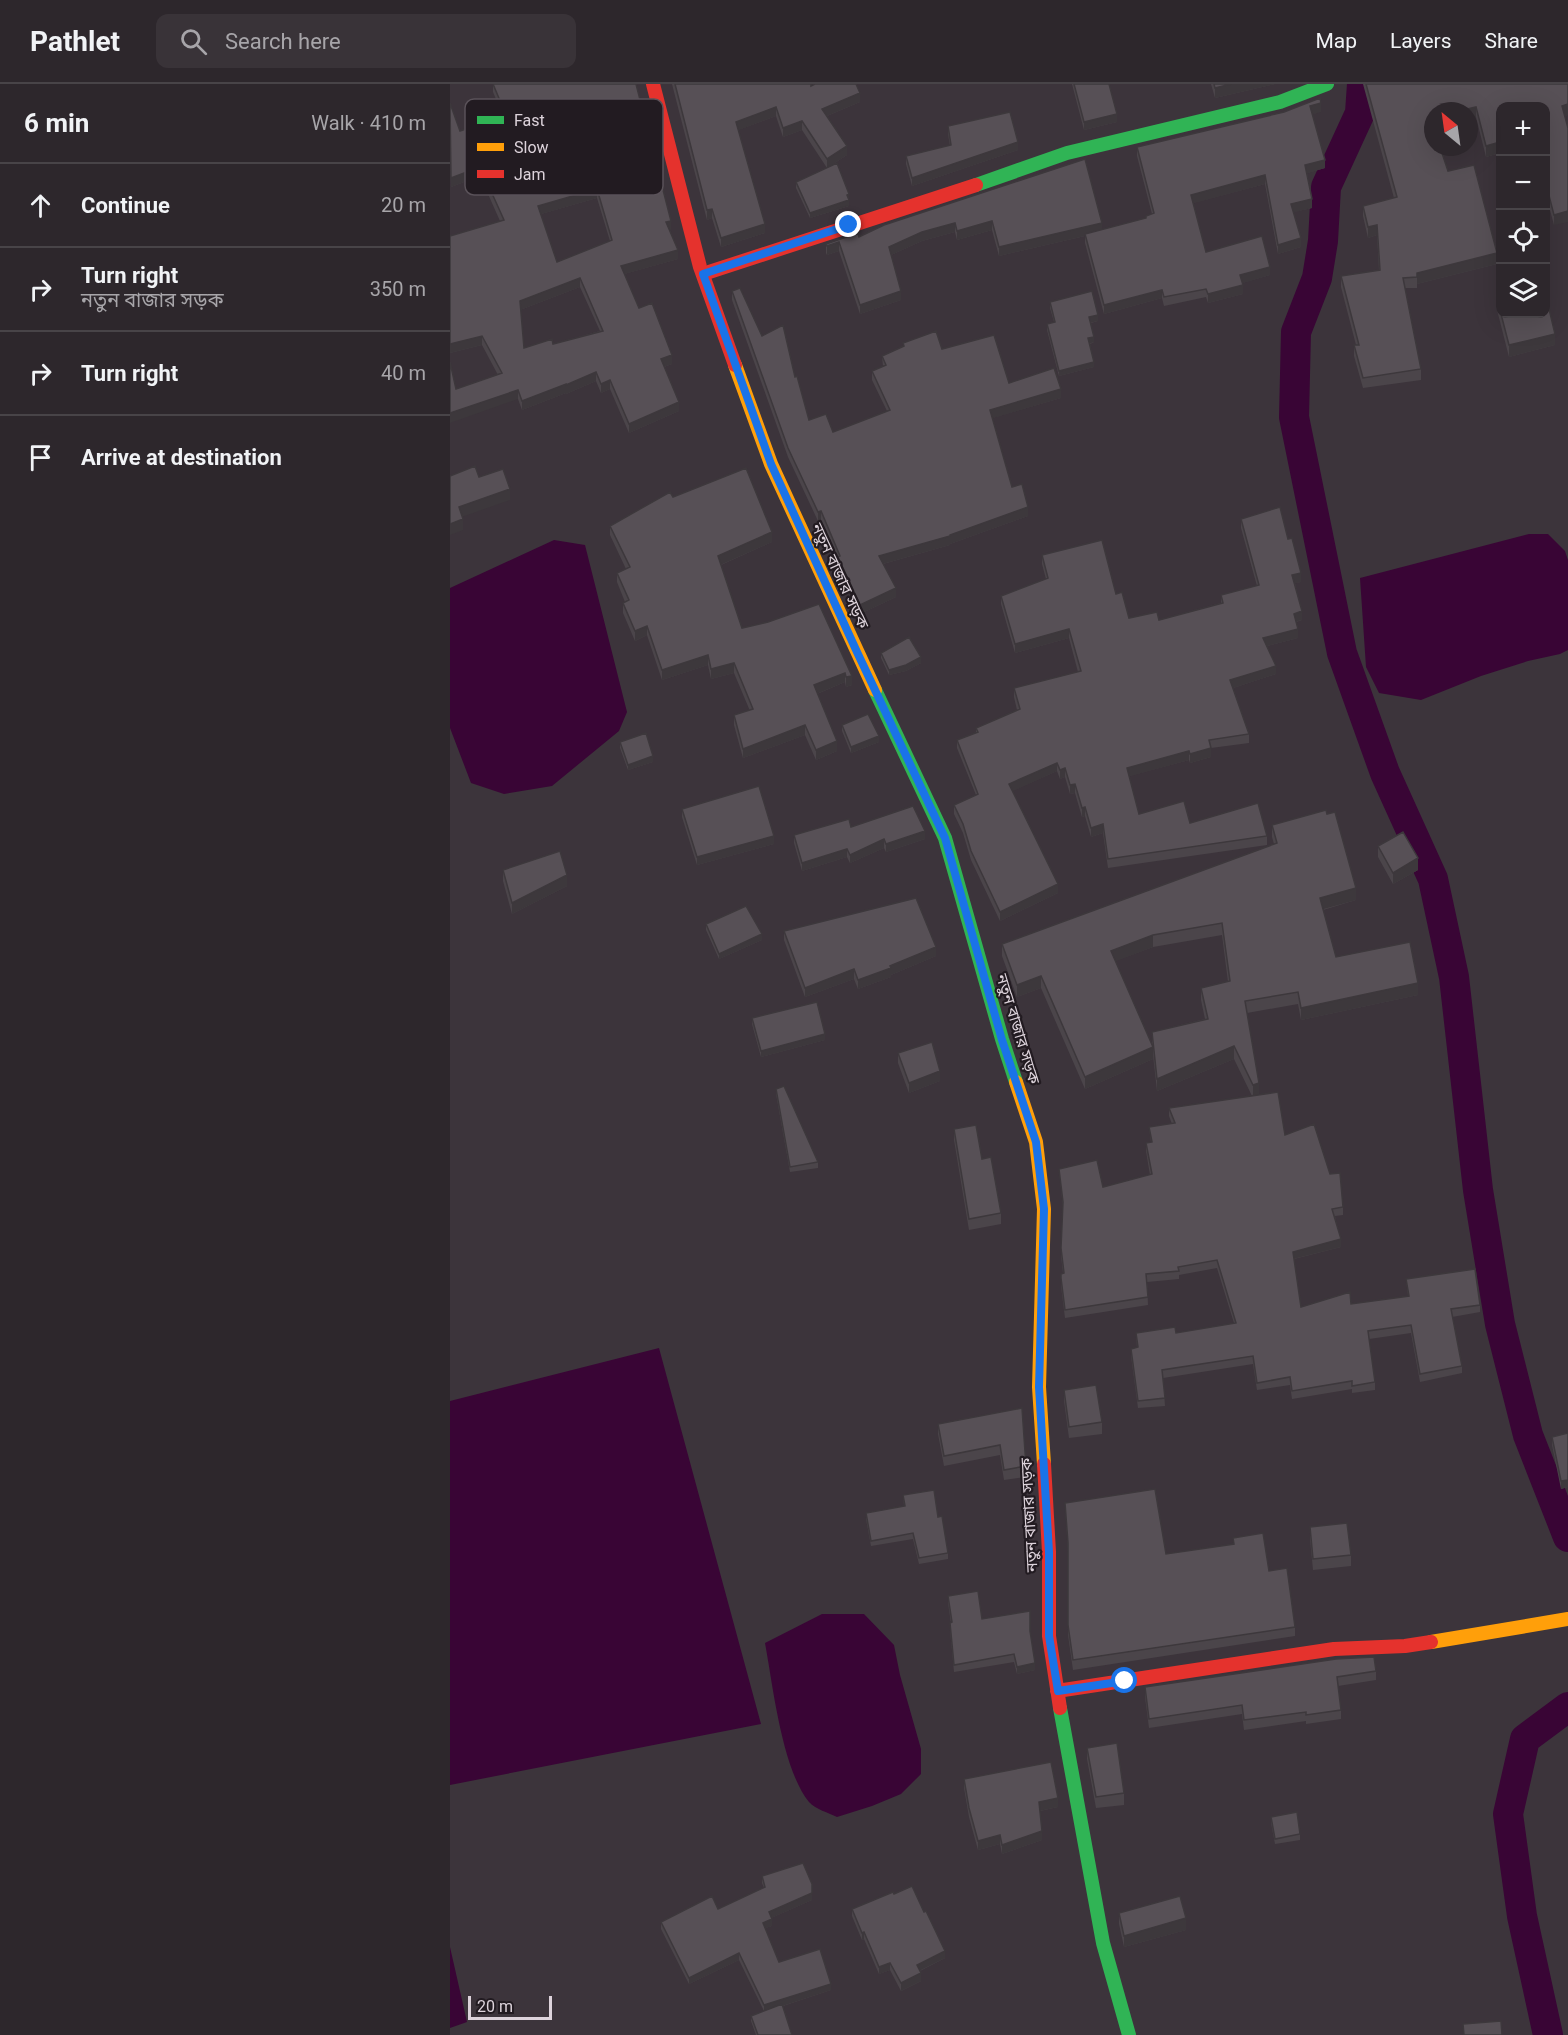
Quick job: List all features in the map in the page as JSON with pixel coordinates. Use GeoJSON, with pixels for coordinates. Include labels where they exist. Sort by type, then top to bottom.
{"type":"FeatureCollection","features":[{"type":"Feature","properties":{"kind":"street","name":"নতুন বাজার সড়ক"},"geometry":{"type":"LineString","coordinates":[[653,84],[656,99]]}},
{"type":"Feature","properties":{"kind":"street"},"geometry":{"type":"LineString","coordinates":[[703,274],[849,225],[950,195],[1067,153],[1280,102],[1327,84]]}},
{"type":"Feature","properties":{"kind":"street","name":"নতুন বাজার সড়ক"},"geometry":{"type":"LineString","coordinates":[[663,126],[703,274],[771,464],[945,838],[1002,1040],[1036,1142],[1044,1209],[1039,1387],[1049,1552],[1049,1636],[1067,1754],[1103,1943],[1129,2035]]}},
{"type":"Feature","properties":{"kind":"street"},"geometry":{"type":"LineString","coordinates":[[1058,1691],[1334,1649],[1405,1646],[1568,1619]]}},
{"type":"Feature","properties":{"kind":"shaded area"},"geometry":{"type":"Polygon","coordinates":[[[1529,534],[1548,534],[1565,551],[1568,560],[1568,650],[1481,676],[1421,700],[1379,693],[1366,667],[1360,578],[1529,534]]]}},
{"type":"Feature","properties":{"kind":"shaded area"},"geometry":{"type":"Polygon","coordinates":[[[554,540],[585,545],[627,712],[619,731],[552,786],[504,794],[471,783],[450,728],[450,588],[554,540]]]}},
{"type":"Feature","properties":{"kind":"shaded area"},"geometry":{"type":"Polygon","coordinates":[[[659,1348],[761,1724],[450,1785],[450,1401],[659,1348]]]}},
{"type":"Feature","properties":{"kind":"shaded area"},"geometry":{"type":"Polygon","coordinates":[[[822,1614],[864,1614],[894,1645],[921,1749],[921,1774],[901,1794],[837,1817],[818,1809],[809,1802],[792,1769],[775,1704],[765,1643],[822,1614]]]}},
{"type":"Feature","properties":{"kind":"shaded area"},"geometry":{"type":"Polygon","coordinates":[[[450,1947],[467,2022],[450,2028],[450,1947]]]}},
{"type":"Feature","properties":{"kind":"building"},"geometry":{"type":"Polygon","coordinates":[[[493,84],[636,84],[640,99],[499,99],[493,84]]]}},
{"type":"Feature","properties":{"kind":"building"},"geometry":{"type":"Polygon","coordinates":[[[675,84],[811,84],[811,86],[815,84],[856,84],[860,93],[822,109],[847,146],[827,159],[802,121],[783,128],[776,107],[736,122],[765,224],[721,238],[712,209],[707,210],[675,84]]]}},
{"type":"Feature","properties":{"kind":"building"},"geometry":{"type":"Polygon","coordinates":[[[1074,84],[1109,84],[1117,114],[1084,122],[1074,84]]]}},
{"type":"Feature","properties":{"kind":"building"},"geometry":{"type":"Polygon","coordinates":[[[1214,84],[1231,84],[1215,88],[1214,84]]]}},
{"type":"Feature","properties":{"kind":"building"},"geometry":{"type":"Polygon","coordinates":[[[1366,84],[1568,84],[1568,104],[1562,106],[1568,128],[1568,211],[1554,215],[1550,200],[1550,102],[1496,102],[1496,143],[1486,146],[1478,115],[1478,102],[1424,102],[1424,156],[1443,156],[1448,171],[1474,165],[1496,253],[1417,273],[1417,277],[1403,278],[1421,369],[1363,378],[1354,345],[1359,345],[1341,276],[1380,270],[1377,225],[1368,227],[1363,206],[1397,197],[1366,84]]]}},
{"type":"Feature","properties":{"kind":"building"},"geometry":{"type":"Polygon","coordinates":[[[1320,98],[1321,103],[1310,106],[1325,160],[1305,165],[1312,199],[1291,204],[1301,238],[1278,245],[1265,175],[1191,195],[1206,252],[1262,236],[1270,267],[1240,275],[1243,285],[1208,294],[1206,289],[1164,297],[1162,290],[1104,305],[1085,234],[1146,218],[1154,213],[1137,147],[1284,112],[1320,98]]]}},
{"type":"Feature","properties":{"kind":"building"},"geometry":{"type":"Polygon","coordinates":[[[450,103],[460,131],[465,129],[465,173],[451,178],[450,103]]]}},
{"type":"Feature","properties":{"kind":"building"},"geometry":{"type":"Polygon","coordinates":[[[1010,112],[1018,142],[912,178],[906,156],[951,145],[948,126],[1010,112]]]}},
{"type":"Feature","properties":{"kind":"building"},"geometry":{"type":"Polygon","coordinates":[[[1085,159],[1102,223],[999,247],[992,221],[957,231],[955,223],[922,232],[889,247],[901,291],[860,305],[839,242],[827,246],[826,244],[858,233],[859,237],[884,225],[1085,159]]]}},
{"type":"Feature","properties":{"kind":"building"},"geometry":{"type":"Polygon","coordinates":[[[837,163],[849,194],[847,195],[849,200],[810,213],[796,182],[837,163]]]}},
{"type":"Feature","properties":{"kind":"building"},"geometry":{"type":"Polygon","coordinates":[[[663,190],[671,221],[666,222],[678,250],[621,266],[639,308],[652,303],[672,355],[661,359],[679,402],[629,424],[610,380],[601,384],[596,372],[522,401],[518,390],[450,413],[450,362],[456,389],[502,373],[482,336],[450,344],[450,236],[504,220],[493,195],[576,195],[538,206],[557,262],[612,240],[599,195],[663,195],[663,190]],[[580,278],[520,301],[524,348],[552,339],[553,344],[603,331],[580,278]]]}},
{"type":"Feature","properties":{"kind":"building"},"geometry":{"type":"Polygon","coordinates":[[[740,288],[762,336],[783,325],[795,377],[797,376],[809,420],[826,414],[833,432],[890,410],[872,371],[886,365],[882,356],[904,346],[903,343],[936,331],[942,349],[994,335],[1009,383],[1054,368],[1061,389],[990,410],[1012,487],[1022,484],[1028,507],[950,536],[879,556],[896,588],[860,605],[838,557],[840,556],[821,511],[818,512],[788,448],[732,291],[740,288]]]}},
{"type":"Feature","properties":{"kind":"building"},"geometry":{"type":"Polygon","coordinates":[[[1092,291],[1098,315],[1089,317],[1094,337],[1088,338],[1094,362],[1059,371],[1047,324],[1055,322],[1050,302],[1092,291]]]}},
{"type":"Feature","properties":{"kind":"building"},"geometry":{"type":"Polygon","coordinates":[[[1550,313],[1555,334],[1509,345],[1502,318],[1550,318],[1550,313]]]}},
{"type":"Feature","properties":{"kind":"building"},"geometry":{"type":"Polygon","coordinates":[[[475,466],[479,477],[503,469],[510,489],[459,507],[463,519],[450,524],[450,476],[475,466]]]}},
{"type":"Feature","properties":{"kind":"building"},"geometry":{"type":"Polygon","coordinates":[[[746,468],[772,532],[718,556],[742,628],[768,622],[819,604],[852,676],[846,677],[845,673],[814,685],[837,741],[816,750],[805,725],[743,749],[734,715],[753,709],[734,663],[711,669],[708,655],[662,670],[647,626],[635,631],[623,603],[629,600],[617,573],[630,567],[610,526],[670,492],[673,497],[746,468]]]}},
{"type":"Feature","properties":{"kind":"building"},"geometry":{"type":"Polygon","coordinates":[[[1280,507],[1288,539],[1292,538],[1301,573],[1292,575],[1302,611],[1294,614],[1298,629],[1263,638],[1276,666],[1230,680],[1249,734],[1209,740],[1211,748],[1190,754],[1189,751],[1127,768],[1139,814],[1184,801],[1190,823],[1258,803],[1267,836],[1108,859],[1103,824],[1091,828],[1075,784],[1070,785],[1065,768],[1060,770],[1057,763],[1009,784],[1058,884],[1000,912],[971,851],[963,824],[954,805],[978,794],[957,740],[978,732],[976,728],[1020,709],[1014,688],[1081,671],[1069,629],[1015,644],[1001,596],[1048,578],[1042,555],[1102,540],[1116,594],[1122,592],[1129,618],[1157,612],[1159,620],[1223,603],[1221,595],[1259,585],[1241,519],[1280,507]]]}},
{"type":"Feature","properties":{"kind":"building"},"geometry":{"type":"Polygon","coordinates":[[[909,637],[921,657],[889,670],[881,653],[909,637]]]}},
{"type":"Feature","properties":{"kind":"building"},"geometry":{"type":"Polygon","coordinates":[[[868,714],[879,736],[851,747],[842,725],[868,714]]]}},
{"type":"Feature","properties":{"kind":"building"},"geometry":{"type":"Polygon","coordinates":[[[646,733],[653,756],[628,765],[620,742],[646,733]]]}},
{"type":"Feature","properties":{"kind":"building"},"geometry":{"type":"Polygon","coordinates":[[[759,786],[774,836],[697,857],[682,809],[759,786]]]}},
{"type":"Feature","properties":{"kind":"building"},"geometry":{"type":"Polygon","coordinates":[[[913,806],[925,831],[886,844],[884,839],[850,855],[847,849],[802,863],[794,835],[849,819],[851,827],[913,806]]]}},
{"type":"Feature","properties":{"kind":"building"},"geometry":{"type":"Polygon","coordinates":[[[1326,810],[1327,814],[1335,812],[1356,888],[1320,898],[1336,957],[1410,942],[1418,983],[1301,1008],[1298,992],[1245,1001],[1259,1083],[1253,1085],[1234,1046],[1157,1079],[1152,1032],[1208,1019],[1201,988],[1230,981],[1222,923],[1153,935],[1111,951],[1153,1047],[1085,1077],[1041,976],[1017,985],[1002,944],[1277,843],[1272,825],[1326,810]]]}},
{"type":"Feature","properties":{"kind":"building"},"geometry":{"type":"Polygon","coordinates":[[[1403,832],[1418,858],[1393,873],[1378,846],[1403,832]]]}},
{"type":"Feature","properties":{"kind":"building"},"geometry":{"type":"Polygon","coordinates":[[[560,851],[567,875],[512,903],[503,870],[560,851]]]}},
{"type":"Feature","properties":{"kind":"building"},"geometry":{"type":"Polygon","coordinates":[[[916,898],[936,947],[890,966],[891,968],[858,980],[854,969],[805,988],[784,931],[916,898]]]}},
{"type":"Feature","properties":{"kind":"building"},"geometry":{"type":"Polygon","coordinates":[[[746,906],[762,934],[719,954],[706,924],[746,906]]]}},
{"type":"Feature","properties":{"kind":"building"},"geometry":{"type":"Polygon","coordinates":[[[817,1002],[825,1034],[761,1051],[752,1018],[817,1002]]]}},
{"type":"Feature","properties":{"kind":"building"},"geometry":{"type":"Polygon","coordinates":[[[932,1042],[940,1071],[909,1083],[898,1053],[932,1042]]]}},
{"type":"Feature","properties":{"kind":"building"},"geometry":{"type":"Polygon","coordinates":[[[784,1086],[818,1162],[790,1167],[776,1089],[784,1086]]]}},
{"type":"Feature","properties":{"kind":"building"},"geometry":{"type":"Polygon","coordinates":[[[1278,1092],[1285,1135],[1314,1124],[1330,1174],[1340,1173],[1343,1207],[1332,1209],[1341,1239],[1293,1252],[1301,1307],[1350,1292],[1351,1304],[1409,1296],[1406,1279],[1475,1269],[1480,1305],[1451,1309],[1462,1366],[1420,1374],[1411,1325],[1368,1331],[1375,1382],[1352,1386],[1352,1381],[1292,1391],[1290,1377],[1257,1383],[1253,1356],[1162,1370],[1165,1398],[1138,1401],[1131,1349],[1138,1347],[1136,1333],[1175,1327],[1176,1333],[1236,1323],[1217,1260],[1178,1267],[1179,1271],[1146,1274],[1148,1297],[1065,1310],[1061,1278],[1061,1274],[1064,1273],[1061,1248],[1063,1202],[1059,1169],[1097,1160],[1103,1187],[1152,1174],[1146,1143],[1152,1142],[1149,1127],[1175,1123],[1169,1108],[1278,1092]]]}},
{"type":"Feature","properties":{"kind":"building"},"geometry":{"type":"Polygon","coordinates":[[[976,1125],[982,1159],[991,1157],[1001,1213],[969,1219],[954,1129],[976,1125]]]}},
{"type":"Feature","properties":{"kind":"building"},"geometry":{"type":"Polygon","coordinates":[[[1096,1385],[1102,1422],[1069,1427],[1064,1390],[1096,1385]]]}},
{"type":"Feature","properties":{"kind":"building"},"geometry":{"type":"Polygon","coordinates":[[[1022,1408],[1026,1466],[1004,1470],[1000,1445],[944,1456],[938,1424],[1022,1408]]]}},
{"type":"Feature","properties":{"kind":"building"},"geometry":{"type":"Polygon","coordinates":[[[1568,1433],[1568,1480],[1561,1481],[1552,1437],[1568,1433]]]}},
{"type":"Feature","properties":{"kind":"building"},"geometry":{"type":"Polygon","coordinates":[[[1155,1489],[1166,1554],[1234,1544],[1233,1538],[1263,1533],[1269,1571],[1287,1568],[1295,1627],[1073,1660],[1068,1625],[1068,1543],[1065,1503],[1155,1489]]]}},
{"type":"Feature","properties":{"kind":"building"},"geometry":{"type":"Polygon","coordinates":[[[934,1490],[938,1517],[942,1516],[948,1553],[919,1558],[913,1533],[871,1541],[866,1513],[905,1506],[903,1495],[934,1490]]]}},
{"type":"Feature","properties":{"kind":"building"},"geometry":{"type":"Polygon","coordinates":[[[1347,1523],[1351,1555],[1313,1559],[1310,1527],[1347,1523]]]}},
{"type":"Feature","properties":{"kind":"building"},"geometry":{"type":"Polygon","coordinates":[[[978,1591],[982,1619],[1030,1611],[1030,1631],[1035,1663],[1017,1667],[1014,1654],[954,1665],[948,1596],[978,1591]]]}},
{"type":"Feature","properties":{"kind":"building"},"geometry":{"type":"Polygon","coordinates":[[[1374,1657],[1376,1671],[1337,1677],[1341,1710],[1244,1720],[1242,1705],[1149,1719],[1145,1687],[1336,1659],[1374,1657]]]}},
{"type":"Feature","properties":{"kind":"building"},"geometry":{"type":"Polygon","coordinates":[[[1117,1743],[1124,1793],[1096,1797],[1087,1748],[1117,1743]]]}},
{"type":"Feature","properties":{"kind":"building"},"geometry":{"type":"Polygon","coordinates":[[[1051,1762],[1058,1798],[1039,1802],[1042,1831],[1002,1845],[1000,1835],[978,1841],[964,1779],[1051,1762]]]}},
{"type":"Feature","properties":{"kind":"building"},"geometry":{"type":"Polygon","coordinates":[[[1297,1812],[1300,1834],[1275,1839],[1271,1817],[1297,1812]]]}},
{"type":"Feature","properties":{"kind":"building"},"geometry":{"type":"Polygon","coordinates":[[[803,1863],[812,1884],[812,1893],[769,1912],[772,1919],[763,1923],[779,1962],[820,1949],[831,1984],[764,2005],[739,1953],[689,1978],[661,1922],[712,1896],[718,1909],[765,1887],[762,1876],[803,1863]]]}},
{"type":"Feature","properties":{"kind":"building"},"geometry":{"type":"Polygon","coordinates":[[[912,1886],[945,1951],[917,1965],[921,1973],[901,1983],[890,1963],[879,1967],[852,1909],[912,1886]]]}},
{"type":"Feature","properties":{"kind":"building"},"geometry":{"type":"Polygon","coordinates":[[[1180,1896],[1186,1918],[1124,1936],[1119,1913],[1180,1896]]]}},
{"type":"Feature","properties":{"kind":"building"},"geometry":{"type":"Polygon","coordinates":[[[782,2004],[792,2035],[758,2035],[751,2016],[782,2004]]]}},
{"type":"Feature","properties":{"kind":"building"},"geometry":{"type":"Polygon","coordinates":[[[1501,2021],[1502,2035],[1464,2035],[1463,2024],[1501,2021]]]}},
{"type":"Feature","properties":{"kind":"waterway"},"geometry":{"type":"LineString","coordinates":[[1362,84],[1360,113],[1326,187],[1323,241],[1317,278],[1296,332],[1294,417],[1342,653],[1385,773],[1433,879],[1454,977],[1478,1190],[1500,1324],[1528,1435],[1568,1537]]}},
{"type":"Feature","properties":{"kind":"waterway"},"geometry":{"type":"LineString","coordinates":[[1548,2035],[1522,1916],[1508,1814],[1525,1739],[1568,1707]]}},
{"type":"Feature","properties":{"kind":"traffic: fast"},"geometry":{"type":"LineString","coordinates":[[976,185],[1067,153],[1280,102],[1327,84]]}},
{"type":"Feature","properties":{"kind":"traffic: fast"},"geometry":{"type":"LineString","coordinates":[[875,690],[945,838],[1016,1082]]}},
{"type":"Feature","properties":{"kind":"traffic: fast"},"geometry":{"type":"LineString","coordinates":[[1060,1708],[1103,1943],[1129,2035]]}},
{"type":"Feature","properties":{"kind":"traffic: slow"},"geometry":{"type":"LineString","coordinates":[[735,365],[771,464],[875,690]]}},
{"type":"Feature","properties":{"kind":"traffic: slow"},"geometry":{"type":"LineString","coordinates":[[1016,1082],[1036,1142],[1044,1209],[1039,1387],[1044,1464]]}},
{"type":"Feature","properties":{"kind":"traffic: slow"},"geometry":{"type":"LineString","coordinates":[[1431,1642],[1568,1619]]}},
{"type":"Feature","properties":{"kind":"traffic: jam"},"geometry":{"type":"LineString","coordinates":[[653,84],[657,99]]}},
{"type":"Feature","properties":{"kind":"traffic: jam"},"geometry":{"type":"LineString","coordinates":[[663,123],[700,267],[735,365]]}},
{"type":"Feature","properties":{"kind":"traffic: jam"},"geometry":{"type":"LineString","coordinates":[[703,274],[976,185]]}},
{"type":"Feature","properties":{"kind":"traffic: jam"},"geometry":{"type":"LineString","coordinates":[[1044,1464],[1049,1552],[1049,1636],[1060,1708]]}},
{"type":"Feature","properties":{"kind":"traffic: jam"},"geometry":{"type":"LineString","coordinates":[[1057,1691],[1334,1649],[1405,1646],[1431,1642]]}},
{"type":"Feature","properties":{"kind":"route"},"geometry":{"type":"LineString","coordinates":[[849,225],[703,274],[771,464],[945,838],[1002,1040],[1036,1142],[1044,1209],[1039,1387],[1049,1552],[1049,1636],[1058,1691],[1125,1681]]}}]}
